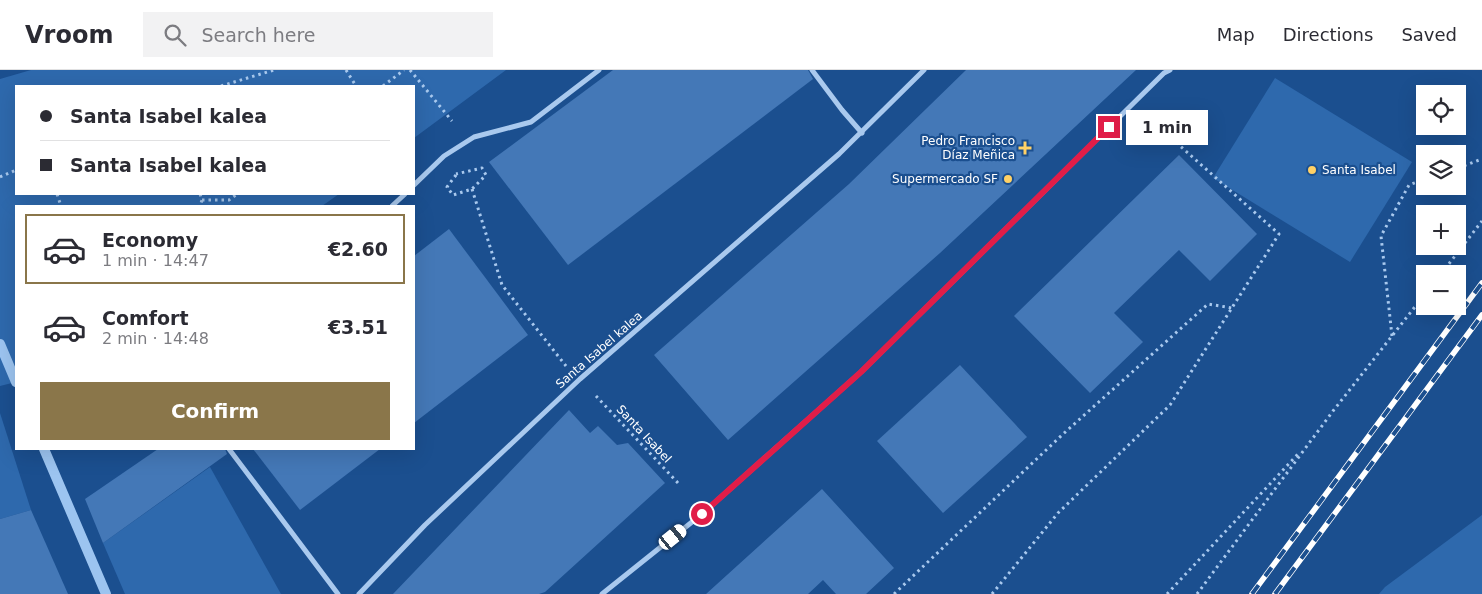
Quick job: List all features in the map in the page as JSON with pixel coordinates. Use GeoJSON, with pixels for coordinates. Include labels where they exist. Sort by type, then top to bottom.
{"type":"FeatureCollection","features":[{"type":"Feature","properties":{"kind":"street"},"geometry":{"type":"LineString","coordinates":[[415,184],[444,156],[474,137],[531,122],[600,70]]}},
{"type":"Feature","properties":{"kind":"street"},"geometry":{"type":"LineString","coordinates":[[812,70],[842,110],[862,132]]}},
{"type":"Feature","properties":{"kind":"street","name":"Santa Isabel kalea"},"geometry":{"type":"LineString","coordinates":[[359,594],[425,524],[580,379],[839,154],[924,70]]}},
{"type":"Feature","properties":{"kind":"street"},"geometry":{"type":"LineString","coordinates":[[602,594],[702,514],[861,372],[1164,73],[1170,70]]}},
{"type":"Feature","properties":{"kind":"street"},"geometry":{"type":"LineString","coordinates":[[393,205],[404,195]]}},
{"type":"Feature","properties":{"kind":"street"},"geometry":{"type":"LineString","coordinates":[[230,450],[338,594]]}},
{"type":"Feature","properties":{"kind":"path"},"geometry":{"type":"LineString","coordinates":[[223,85],[274,70]]}},
{"type":"Feature","properties":{"kind":"path"},"geometry":{"type":"LineString","coordinates":[[346,70],[355,85]]}},
{"type":"Feature","properties":{"kind":"path"},"geometry":{"type":"LineString","coordinates":[[384,85],[404,70]]}},
{"type":"Feature","properties":{"kind":"path"},"geometry":{"type":"LineString","coordinates":[[410,70],[452,121]]}},
{"type":"Feature","properties":{"kind":"path"},"geometry":{"type":"LineString","coordinates":[[992,594],[1058,513],[1170,405],[1279,234],[1152,121]]}},
{"type":"Feature","properties":{"kind":"path"},"geometry":{"type":"LineString","coordinates":[[1466,165],[1482,159]]}},
{"type":"Feature","properties":{"kind":"path"},"geometry":{"type":"LineString","coordinates":[[482,168],[486,175],[472,190],[453,195],[447,187],[457,174],[482,168]]}},
{"type":"Feature","properties":{"kind":"path"},"geometry":{"type":"LineString","coordinates":[[0,177],[15,170]]}},
{"type":"Feature","properties":{"kind":"path"},"geometry":{"type":"LineString","coordinates":[[453,170],[457,174]]}},
{"type":"Feature","properties":{"kind":"path"},"geometry":{"type":"LineString","coordinates":[[1392,336],[1381,236],[1409,185],[1416,182]]}},
{"type":"Feature","properties":{"kind":"path"},"geometry":{"type":"LineString","coordinates":[[472,190],[502,285],[567,366]]}},
{"type":"Feature","properties":{"kind":"path"},"geometry":{"type":"LineString","coordinates":[[200,195],[202,200],[200,205]]}},
{"type":"Feature","properties":{"kind":"path"},"geometry":{"type":"LineString","coordinates":[[202,200],[229,200],[236,195]]}},
{"type":"Feature","properties":{"kind":"path"},"geometry":{"type":"LineString","coordinates":[[1448,265],[1482,221]]}},
{"type":"Feature","properties":{"kind":"path"},"geometry":{"type":"LineString","coordinates":[[894,594],[1062,435],[1208,304],[1232,308]]}},
{"type":"Feature","properties":{"kind":"path"},"geometry":{"type":"LineString","coordinates":[[1197,594],[1309,443],[1416,305]]}},
{"type":"Feature","properties":{"kind":"path","name":"Santa Isabel"},"geometry":{"type":"LineString","coordinates":[[596,396],[679,484]]}},
{"type":"Feature","properties":{"kind":"path"},"geometry":{"type":"LineString","coordinates":[[1167,594],[1309,443]]}},
{"type":"Feature","properties":{"kind":"shaded area"},"geometry":{"type":"Polygon","coordinates":[[[31,70],[506,70],[415,137],[415,85],[15,85],[15,195],[338,195],[323,205],[15,205],[15,382],[0,386],[0,79],[31,70]]]}},
{"type":"Feature","properties":{"kind":"shaded area","name":"Santa Isabel"},"geometry":{"type":"Polygon","coordinates":[[[1275,78],[1412,162],[1350,262],[1213,178],[1275,78]]]}},
{"type":"Feature","properties":{"kind":"shaded area"},"geometry":{"type":"Polygon","coordinates":[[[0,413],[31,510],[0,519],[0,413]]]}},
{"type":"Feature","properties":{"kind":"shaded area"},"geometry":{"type":"Polygon","coordinates":[[[210,467],[281,594],[125,594],[103,543],[210,467]]]}},
{"type":"Feature","properties":{"kind":"shaded area"},"geometry":{"type":"Polygon","coordinates":[[[1482,515],[1482,594],[1379,594],[1385,587],[1482,515]]]}},
{"type":"Feature","properties":{"kind":"building"},"geometry":{"type":"Polygon","coordinates":[[[613,70],[808,70],[813,79],[568,265],[489,162],[613,70]]]}},
{"type":"Feature","properties":{"kind":"building"},"geometry":{"type":"Polygon","coordinates":[[[966,70],[1136,70],[940,253],[728,440],[654,355],[849,184],[966,70]]]}},
{"type":"Feature","properties":{"kind":"building"},"geometry":{"type":"Polygon","coordinates":[[[1179,155],[1257,234],[1210,281],[1179,250],[1114,313],[1143,342],[1090,393],[1014,316],[1179,155]]]}},
{"type":"Feature","properties":{"kind":"building"},"geometry":{"type":"Polygon","coordinates":[[[449,229],[528,335],[415,422],[415,255],[449,229]]]}},
{"type":"Feature","properties":{"kind":"building"},"geometry":{"type":"Polygon","coordinates":[[[960,365],[1027,437],[943,513],[877,441],[960,365]]]}},
{"type":"Feature","properties":{"kind":"building"},"geometry":{"type":"Polygon","coordinates":[[[569,410],[590,433],[598,426],[617,445],[628,443],[665,483],[545,592],[539,594],[393,594],[569,410]]]}},
{"type":"Feature","properties":{"kind":"building"},"geometry":{"type":"Polygon","coordinates":[[[157,450],[225,450],[227,454],[103,543],[85,499],[157,450]]]}},
{"type":"Feature","properties":{"kind":"building"},"geometry":{"type":"Polygon","coordinates":[[[254,450],[379,450],[300,510],[254,450]]]}},
{"type":"Feature","properties":{"kind":"building"},"geometry":{"type":"Polygon","coordinates":[[[822,489],[894,568],[866,594],[836,594],[823,580],[808,594],[706,594],[822,489]]]}},
{"type":"Feature","properties":{"kind":"building"},"geometry":{"type":"Polygon","coordinates":[[[31,510],[68,594],[0,594],[0,519],[31,510]]]}},
{"type":"Feature","properties":{"kind":"waterway"},"geometry":{"type":"LineString","coordinates":[[0,344],[15,380]]}},
{"type":"Feature","properties":{"kind":"waterway"},"geometry":{"type":"LineString","coordinates":[[44,450],[106,594]]}},
{"type":"Feature","properties":{"kind":"railway"},"geometry":{"type":"LineString","coordinates":[[1252,594],[1482,283]]}},
{"type":"Feature","properties":{"kind":"railway"},"geometry":{"type":"LineString","coordinates":[[1275,594],[1482,315]]}},
{"type":"Feature","properties":{"kind":"place","name":"Pedro Francisco Díaz Meñica"},"geometry":{"type":"Point","coordinates":[1025,148]}},
{"type":"Feature","properties":{"kind":"place","name":"Santa Isabel"},"geometry":{"type":"Point","coordinates":[1312,170]}},
{"type":"Feature","properties":{"kind":"place","name":"Supermercado SF"},"geometry":{"type":"Point","coordinates":[1008,179]}},
{"type":"Feature","properties":{"kind":"route"},"geometry":{"type":"LineString","coordinates":[[702,514],[861,372],[1109,127]]}}]}
